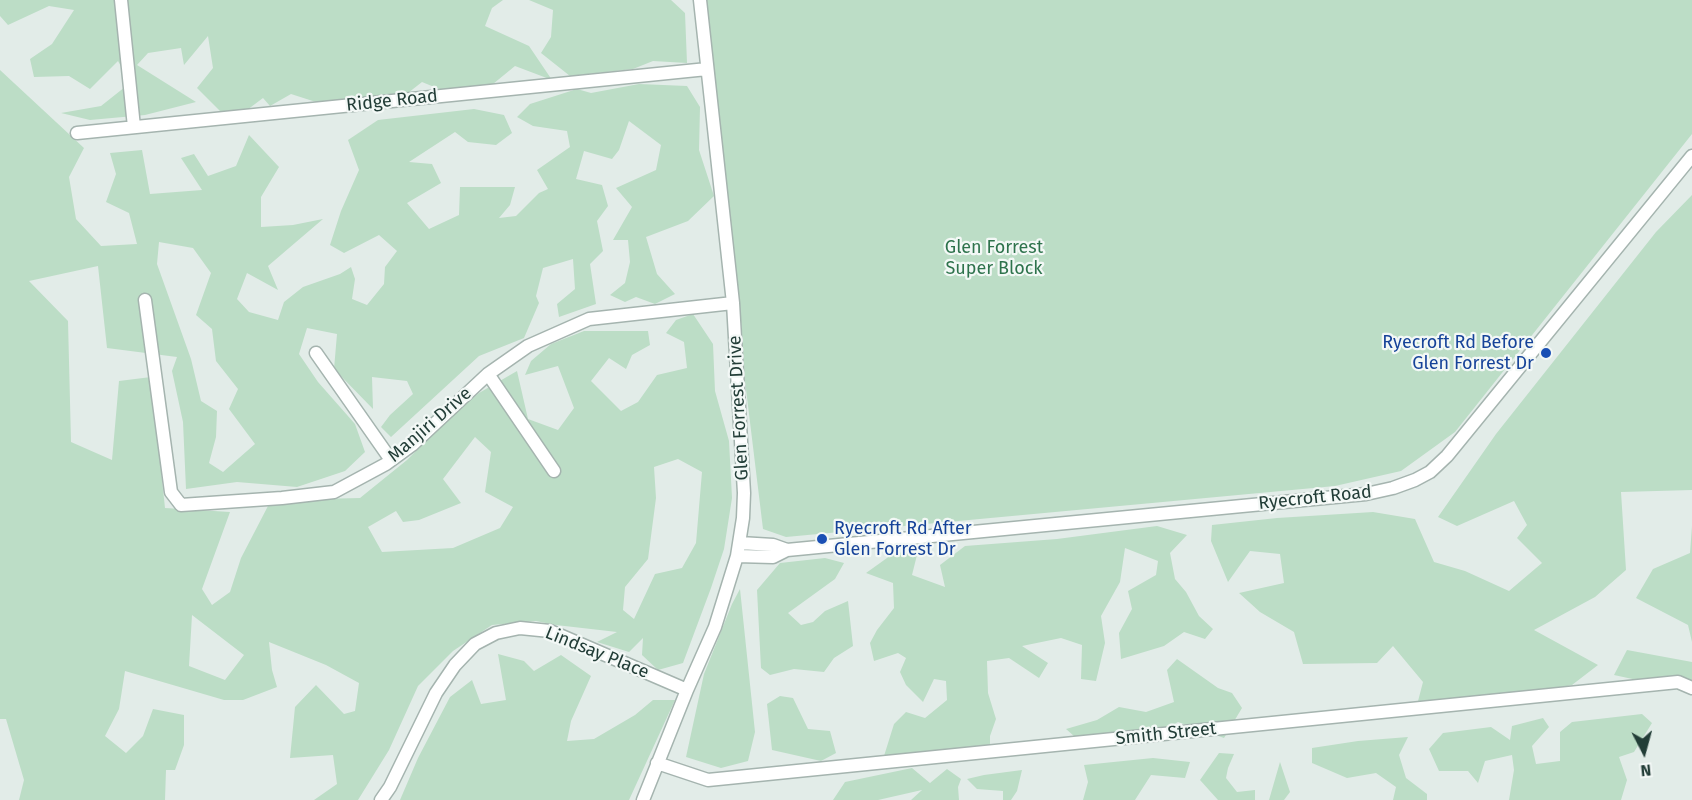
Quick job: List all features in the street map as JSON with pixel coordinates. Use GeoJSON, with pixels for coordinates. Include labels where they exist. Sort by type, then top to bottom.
{"type":"FeatureCollection","features":[{"type":"Feature","properties":{"kind":"street"},"geometry":{"type":"LineString","coordinates":[[121,0],[134,127]]}},
{"type":"Feature","properties":{"kind":"street","name":"Glen Forrest Drive"},"geometry":{"type":"LineString","coordinates":[[643,800],[687,690],[716,627],[740,543],[744,493],[733,303],[700,0]]}},
{"type":"Feature","properties":{"kind":"street","name":"Ridge Road"},"geometry":{"type":"LineString","coordinates":[[77,133],[708,69]]}},
{"type":"Feature","properties":{"kind":"street","name":"Ryecroft Road"},"geometry":{"type":"LineString","coordinates":[[737,556],[773,557],[787,550],[1366,494],[1394,488],[1415,480],[1430,472],[1447,456],[1692,156]]}},
{"type":"Feature","properties":{"kind":"street","name":"Manjiri Drive"},"geometry":{"type":"LineString","coordinates":[[145,300],[171,492],[182,505],[334,492],[391,460],[412,445],[488,374],[528,346],[589,319],[733,303]]}},
{"type":"Feature","properties":{"kind":"street"},"geometry":{"type":"LineString","coordinates":[[316,353],[391,460]]}},
{"type":"Feature","properties":{"kind":"street"},"geometry":{"type":"LineString","coordinates":[[488,374],[554,471]]}},
{"type":"Feature","properties":{"kind":"street","name":"Ryecroft Road"},"geometry":{"type":"LineString","coordinates":[[740,543],[773,545],[787,550]]}},
{"type":"Feature","properties":{"kind":"street","name":"Lindsay Place"},"geometry":{"type":"LineString","coordinates":[[381,800],[390,787],[436,693],[455,665],[475,645],[496,633],[520,628],[550,631],[687,690]]}},
{"type":"Feature","properties":{"kind":"street","name":"Smith Street"},"geometry":{"type":"LineString","coordinates":[[657,763],[708,780],[1677,682],[1692,688]]}},
{"type":"Feature","properties":{"kind":"green space"},"geometry":{"type":"Polygon","coordinates":[[[0,0],[503,0],[492,8],[485,26],[529,46],[552,80],[515,66],[493,84],[444,91],[422,82],[408,93],[319,103],[291,94],[270,106],[263,98],[247,110],[223,114],[197,88],[213,68],[208,36],[184,65],[181,48],[148,53],[137,65],[196,102],[145,115],[90,120],[61,113],[101,106],[130,83],[118,61],[90,89],[69,76],[34,77],[30,59],[52,44],[74,10],[49,6],[8,25],[0,16],[0,0]]]}},
{"type":"Feature","properties":{"kind":"green space"},"geometry":{"type":"Polygon","coordinates":[[[529,0],[671,0],[685,13],[687,63],[653,61],[633,69],[570,76],[541,53],[551,37],[553,10],[529,0]]]}},
{"type":"Feature","properties":{"kind":"green space","name":"Glen Forrest Super Block"},"geometry":{"type":"Polygon","coordinates":[[[706,0],[1692,0],[1692,134],[1455,432],[1401,471],[1335,486],[786,537],[763,529],[745,381],[742,331],[706,0]]]}},
{"type":"Feature","properties":{"kind":"green space"},"geometry":{"type":"Polygon","coordinates":[[[0,70],[84,148],[69,177],[76,219],[101,246],[137,244],[129,213],[106,202],[116,174],[110,153],[142,150],[150,194],[202,190],[181,158],[194,154],[208,176],[236,166],[249,135],[279,167],[261,197],[261,227],[293,225],[323,219],[268,266],[278,290],[247,273],[237,299],[249,312],[278,320],[284,302],[303,287],[340,274],[351,267],[355,279],[352,299],[367,305],[384,284],[385,267],[397,251],[379,235],[344,253],[330,245],[341,211],[359,170],[348,140],[378,120],[474,109],[504,115],[512,133],[496,145],[468,142],[455,132],[409,162],[432,164],[441,183],[407,203],[429,229],[459,215],[460,187],[515,187],[510,205],[499,218],[516,216],[539,193],[548,189],[537,170],[570,147],[567,131],[533,126],[517,117],[530,104],[577,89],[591,93],[639,84],[687,86],[700,107],[699,150],[714,196],[688,221],[646,237],[657,274],[675,294],[655,304],[636,297],[625,302],[610,295],[625,283],[630,262],[628,240],[613,240],[632,207],[616,188],[656,170],[661,145],[629,121],[619,150],[612,159],[584,151],[576,179],[602,185],[608,206],[597,221],[603,251],[590,264],[596,304],[559,317],[557,304],[575,289],[573,259],[543,268],[536,296],[539,303],[524,338],[479,356],[391,437],[381,427],[390,415],[413,394],[407,381],[372,377],[373,409],[334,369],[337,334],[307,328],[299,354],[318,382],[355,424],[365,452],[345,471],[297,487],[237,482],[186,489],[183,422],[172,371],[177,357],[107,348],[98,266],[29,281],[68,321],[71,442],[112,460],[119,381],[151,377],[165,508],[230,512],[202,589],[212,605],[230,592],[241,558],[268,506],[319,499],[360,498],[407,460],[454,413],[479,393],[517,371],[528,419],[558,430],[574,408],[558,366],[525,375],[531,361],[551,344],[584,331],[648,331],[650,345],[632,355],[626,369],[609,358],[591,381],[621,411],[638,402],[657,375],[687,368],[684,342],[666,333],[676,320],[693,314],[713,344],[715,391],[729,441],[732,498],[724,549],[683,663],[658,670],[642,655],[643,638],[629,652],[597,642],[617,632],[536,621],[492,625],[453,651],[418,686],[389,750],[358,800],[314,800],[337,784],[333,755],[290,758],[295,707],[316,685],[344,714],[355,711],[359,683],[326,665],[269,642],[272,670],[277,687],[243,700],[224,700],[125,671],[119,709],[105,736],[126,753],[143,736],[153,709],[184,715],[184,745],[175,770],[166,770],[165,800],[19,800],[24,780],[6,719],[0,719],[0,70]],[[159,242],[157,264],[191,359],[201,401],[217,411],[216,437],[209,463],[223,472],[255,444],[229,409],[238,389],[216,361],[212,329],[196,315],[211,273],[193,248],[159,242]],[[475,437],[443,479],[461,503],[419,520],[403,522],[396,511],[368,527],[382,552],[453,548],[500,528],[513,507],[485,492],[491,452],[475,437]],[[678,459],[654,467],[656,498],[648,559],[625,587],[623,610],[634,619],[655,574],[682,568],[696,543],[702,472],[678,459]],[[192,615],[189,666],[225,680],[244,655],[192,615]]]}},
{"type":"Feature","properties":{"kind":"green space"},"geometry":{"type":"Polygon","coordinates":[[[1692,195],[1692,490],[1621,492],[1626,570],[1595,597],[1534,630],[1598,665],[1572,685],[1450,711],[1417,705],[1423,682],[1393,646],[1377,663],[1303,664],[1294,632],[1260,612],[1239,593],[1284,583],[1280,554],[1250,551],[1228,582],[1211,541],[1212,525],[1373,512],[1415,519],[1434,562],[1465,571],[1509,591],[1542,563],[1517,538],[1527,525],[1514,501],[1457,526],[1438,517],[1496,434],[1656,232],[1692,195]]]}},
{"type":"Feature","properties":{"kind":"green space"},"geometry":{"type":"Polygon","coordinates":[[[1157,526],[1187,535],[1170,553],[1175,579],[1186,592],[1199,616],[1213,629],[1205,639],[1184,632],[1164,646],[1121,659],[1119,633],[1132,609],[1128,591],[1156,575],[1158,561],[1125,548],[1120,582],[1101,616],[1105,643],[1096,681],[1081,679],[1082,645],[1061,638],[1022,646],[1048,663],[1039,678],[1009,658],[987,661],[988,693],[996,719],[990,736],[990,749],[884,756],[894,724],[906,712],[925,718],[947,700],[946,681],[934,679],[923,702],[906,685],[900,672],[906,658],[898,653],[874,661],[870,643],[894,608],[893,583],[866,573],[894,553],[918,551],[912,575],[945,587],[940,565],[965,546],[1057,539],[1157,526]]]}},
{"type":"Feature","properties":{"kind":"green space"},"geometry":{"type":"Polygon","coordinates":[[[1692,526],[1692,642],[1688,625],[1636,598],[1653,569],[1690,553],[1692,526]]]}},
{"type":"Feature","properties":{"kind":"green space"},"geometry":{"type":"Polygon","coordinates":[[[825,558],[844,563],[835,579],[788,613],[801,625],[813,622],[825,611],[848,601],[853,646],[834,658],[824,672],[794,669],[770,675],[761,668],[757,590],[780,563],[825,558]]]}},
{"type":"Feature","properties":{"kind":"green space"},"geometry":{"type":"Polygon","coordinates":[[[740,589],[755,732],[748,761],[721,768],[686,757],[704,674],[740,589]]]}},
{"type":"Feature","properties":{"kind":"green space"},"geometry":{"type":"Polygon","coordinates":[[[1627,650],[1692,662],[1692,680],[1651,683],[1614,675],[1627,650]]]}},
{"type":"Feature","properties":{"kind":"green space"},"geometry":{"type":"Polygon","coordinates":[[[498,654],[524,661],[534,671],[561,655],[591,676],[571,721],[567,741],[594,739],[635,715],[653,700],[675,700],[629,800],[400,800],[418,758],[450,697],[472,680],[481,704],[506,700],[498,654]]]}},
{"type":"Feature","properties":{"kind":"green space"},"geometry":{"type":"Polygon","coordinates":[[[1177,659],[1218,688],[1232,693],[1242,708],[1224,738],[1178,722],[1141,743],[1083,744],[1066,729],[1097,720],[1119,707],[1146,712],[1174,702],[1167,670],[1177,659]]]}},
{"type":"Feature","properties":{"kind":"green space"},"geometry":{"type":"Polygon","coordinates":[[[780,696],[793,698],[808,729],[830,731],[836,753],[821,761],[772,750],[767,704],[780,696]]]}},
{"type":"Feature","properties":{"kind":"green space"},"geometry":{"type":"Polygon","coordinates":[[[1642,714],[1652,723],[1634,752],[1619,757],[1627,780],[1621,800],[1509,800],[1514,770],[1512,755],[1485,761],[1478,783],[1468,771],[1439,771],[1429,749],[1443,733],[1491,727],[1510,740],[1512,726],[1543,718],[1549,727],[1532,746],[1536,764],[1560,761],[1560,732],[1572,722],[1642,714]]]}},
{"type":"Feature","properties":{"kind":"green space"},"geometry":{"type":"Polygon","coordinates":[[[1408,737],[1399,755],[1406,778],[1427,794],[1427,800],[1393,800],[1396,787],[1376,773],[1347,778],[1312,763],[1312,748],[1408,737]]]}},
{"type":"Feature","properties":{"kind":"green space"},"geometry":{"type":"Polygon","coordinates":[[[1219,753],[1234,754],[1226,778],[1237,792],[1255,790],[1255,800],[1218,800],[1200,780],[1219,753]]]}},
{"type":"Feature","properties":{"kind":"green space"},"geometry":{"type":"Polygon","coordinates":[[[1153,758],[1190,762],[1185,778],[1151,775],[1135,800],[1083,800],[1088,782],[1084,765],[1153,758]]]}},
{"type":"Feature","properties":{"kind":"green space"},"geometry":{"type":"Polygon","coordinates":[[[1280,762],[1290,792],[1284,800],[1269,800],[1280,762]]]}},
{"type":"Feature","properties":{"kind":"green space"},"geometry":{"type":"Polygon","coordinates":[[[912,768],[930,783],[947,769],[961,779],[958,787],[959,800],[911,800],[922,790],[878,800],[833,800],[845,782],[912,768]]]}},
{"type":"Feature","properties":{"kind":"green space"},"geometry":{"type":"Polygon","coordinates":[[[1022,770],[1017,791],[1011,800],[1003,800],[1003,791],[977,789],[967,779],[984,775],[1022,770]]]}},
{"type":"Feature","properties":{"kind":"place","name":"Ryecroft Rd Before Glen Forrest Dr"},"geometry":{"type":"Point","coordinates":[1546,353]}},
{"type":"Feature","properties":{"kind":"place","name":"Ryecroft Rd After Glen Forrest Dr"},"geometry":{"type":"Point","coordinates":[822,539]}}]}
